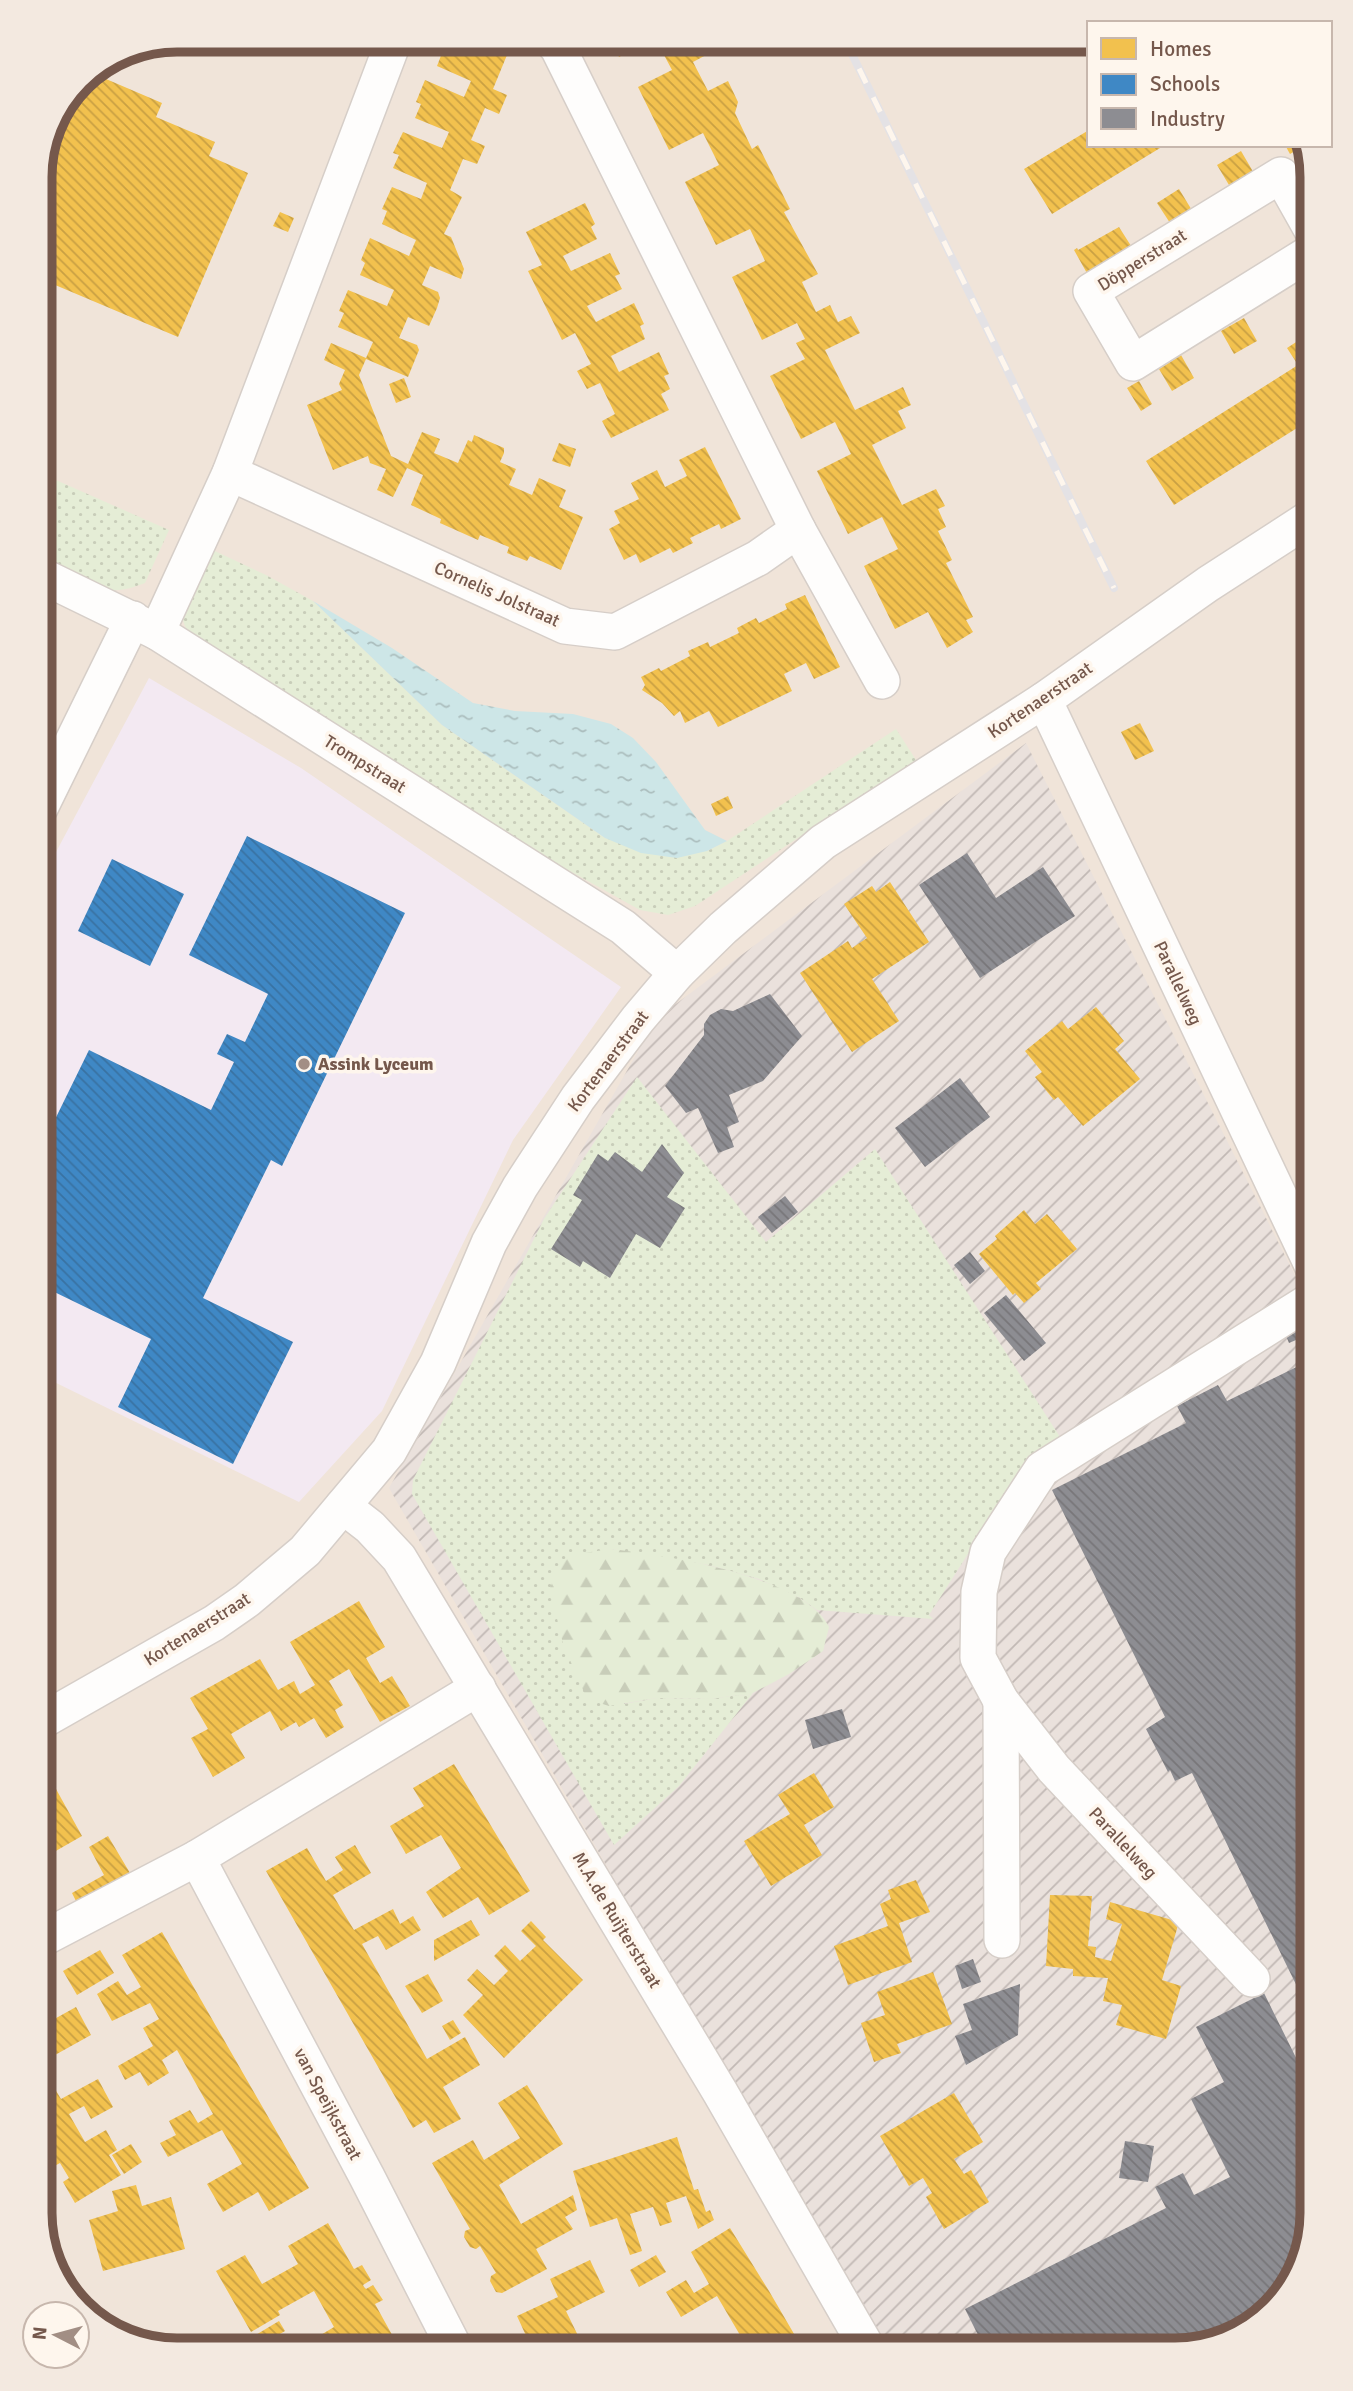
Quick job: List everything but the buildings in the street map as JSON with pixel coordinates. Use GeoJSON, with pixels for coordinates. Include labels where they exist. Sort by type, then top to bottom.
{"type":"FeatureCollection","features":[{"type":"Feature","properties":{"kind":"street"},"geometry":{"type":"LineString","coordinates":[[53,785],[230,473],[389,52]]}},
{"type":"Feature","properties":{"kind":"street"},"geometry":{"type":"LineString","coordinates":[[561,52],[798,530],[882,681]]}},
{"type":"Feature","properties":{"kind":"street","name":"Döpperstraat"},"geometry":{"type":"LineString","coordinates":[[1300,209],[1281,175],[1091,291],[1133,363],[1300,259]]}},
{"type":"Feature","properties":{"kind":"street","name":"Cornelis Jolstraat"},"geometry":{"type":"LineString","coordinates":[[230,473],[565,626],[615,632],[758,558],[798,530]]}},
{"type":"Feature","properties":{"kind":"street","name":"Kortenaerstraat"},"geometry":{"type":"LineString","coordinates":[[52,1715],[214,1623],[247,1600],[305,1551],[389,1451],[438,1363],[489,1243],[520,1186],[578,1098],[677,973],[723,928],[823,842],[1044,700],[1208,584],[1300,524]]}},
{"type":"Feature","properties":{"kind":"street","name":"Trompstraat"},"geometry":{"type":"LineString","coordinates":[[53,581],[145,625],[623,927],[677,973]]}},
{"type":"Feature","properties":{"kind":"street","name":"Parallelweg"},"geometry":{"type":"LineString","coordinates":[[1044,700],[1300,1239]]}},
{"type":"Feature","properties":{"kind":"street","name":"Parallelweg"},"geometry":{"type":"LineString","coordinates":[[1252,1979],[1054,1769],[1000,1701],[978,1658],[979,1592],[988,1552],[1042,1469],[1300,1307]]}},
{"type":"Feature","properties":{"kind":"street","name":"M.A.de Ruijterstraat"},"geometry":{"type":"LineString","coordinates":[[343,1506],[370,1527],[399,1558],[720,2092],[862,2338]]}},
{"type":"Feature","properties":{"kind":"street"},"geometry":{"type":"LineString","coordinates":[[52,1934],[197,1858],[478,1688]]}},
{"type":"Feature","properties":{"kind":"street","name":"Parallelweg"},"geometry":{"type":"LineString","coordinates":[[1000,1701],[1002,1940]]}},
{"type":"Feature","properties":{"kind":"street","name":"van Speijkstraat"},"geometry":{"type":"LineString","coordinates":[[197,1858],[449,2338]]}},
{"type":"Feature","properties":{"kind":"shaded area"},"geometry":{"type":"Polygon","coordinates":[[[177,52],[1087,53],[1087,147],[1296,147],[1300,177],[1299,2228],[1190,2337],[1176,2338],[169,2338],[137,2332],[108,2317],[83,2296],[65,2269],[55,2238],[52,2214],[53,169],[57,145],[69,115],[95,83],[115,69],[137,59],[177,52]]]}},
{"type":"Feature","properties":{"kind":"shaded area","name":"Assink Lyceum"},"geometry":{"type":"Polygon","coordinates":[[[149,678],[301,768],[621,987],[513,1140],[382,1411],[299,1502],[52,1381],[53,858],[149,678]]]}},
{"type":"Feature","properties":{"kind":"shaded area"},"geometry":{"type":"Polygon","coordinates":[[[1026,743],[1300,1285],[1299,2228],[1190,2337],[879,2338],[389,1488],[657,1018],[1026,743]]]}},
{"type":"Feature","properties":{"kind":"green space"},"geometry":{"type":"Polygon","coordinates":[[[53,479],[169,530],[145,583],[129,588],[103,590],[79,583],[53,570],[53,479]]]}},
{"type":"Feature","properties":{"kind":"green space"},"geometry":{"type":"Polygon","coordinates":[[[204,546],[313,601],[442,725],[605,838],[707,851],[727,841],[896,729],[916,760],[695,906],[668,915],[640,910],[514,840],[197,644],[185,626],[183,612],[204,546]]]}},
{"type":"Feature","properties":{"kind":"green space"},"geometry":{"type":"Polygon","coordinates":[[[637,1077],[766,1242],[875,1149],[1060,1437],[1054,1440],[1010,1488],[929,1615],[933,1619],[817,1610],[800,1598],[759,1579],[709,1565],[611,1549],[624,1704],[657,1698],[712,1699],[753,1693],[679,1786],[614,1845],[412,1494],[413,1480],[544,1219],[637,1077]]]}},
{"type":"Feature","properties":{"kind":"green space"},"geometry":{"type":"Polygon","coordinates":[[[611,1549],[731,1571],[792,1594],[815,1609],[829,1627],[823,1651],[789,1674],[747,1696],[712,1699],[657,1698],[609,1706],[587,1699],[563,1644],[550,1588],[558,1569],[570,1555],[611,1549]]]}},
{"type":"Feature","properties":{"kind":"water"},"geometry":{"type":"Polygon","coordinates":[[[313,601],[392,648],[473,703],[515,711],[573,714],[611,724],[633,738],[656,762],[705,830],[727,841],[707,851],[677,858],[641,853],[605,838],[442,725],[313,601]]]}},
{"type":"Feature","properties":{"kind":"railway"},"geometry":{"type":"LineString","coordinates":[[851,53],[1114,588]]}},
{"type":"Feature","properties":{"kind":"place","name":"Assink Lyceum"},"geometry":{"type":"Point","coordinates":[304,1064]}}]}
